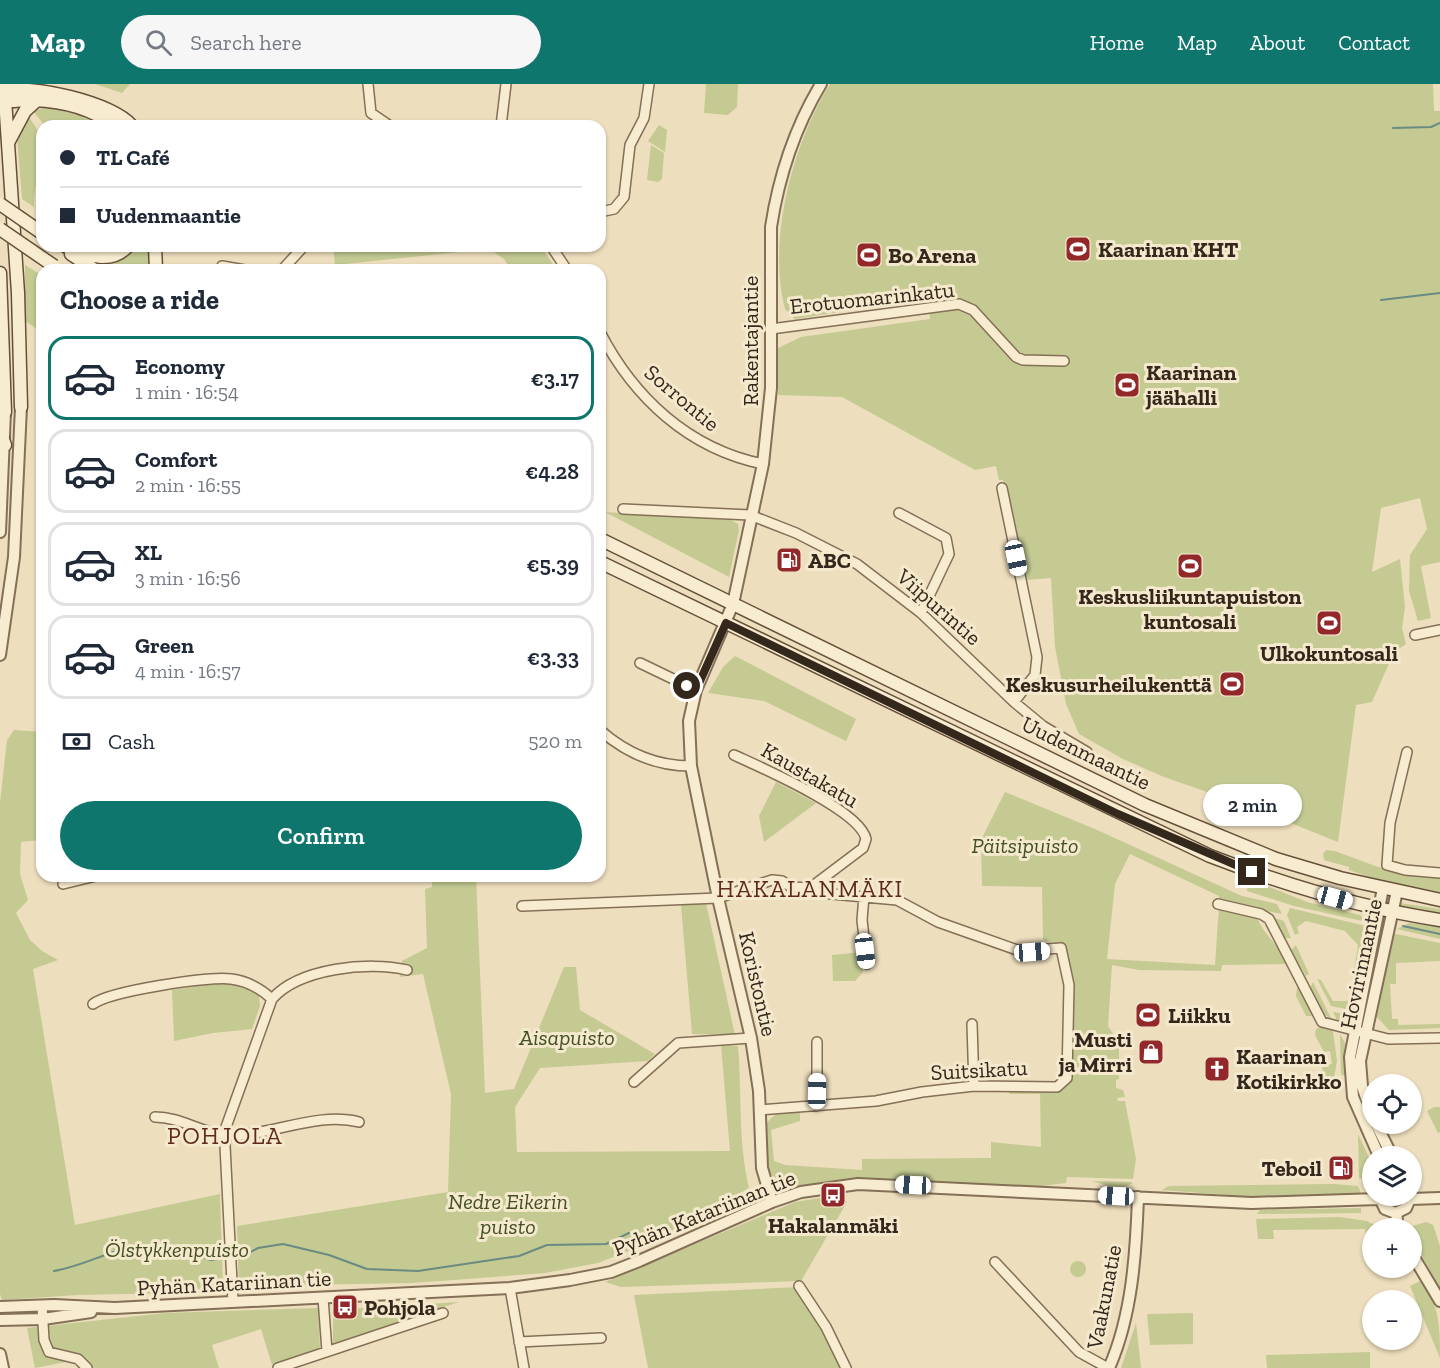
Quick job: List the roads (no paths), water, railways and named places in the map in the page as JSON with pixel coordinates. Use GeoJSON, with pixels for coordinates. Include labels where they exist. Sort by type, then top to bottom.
{"type":"FeatureCollection","features":[{"type":"Feature","properties":{"kind":"main road"},"geometry":{"type":"LineString","coordinates":[[2,93],[38,89],[76,96],[107,107],[124,120]]}},
{"type":"Feature","properties":{"kind":"main road"},"geometry":{"type":"LineString","coordinates":[[2,93],[87,110],[104,120]]}},
{"type":"Feature","properties":{"kind":"main road"},"geometry":{"type":"LineString","coordinates":[[0,273],[3,408],[21,407],[18,293],[2,93]]}},
{"type":"Feature","properties":{"kind":"main road"},"geometry":{"type":"LineString","coordinates":[[7,145],[25,111],[37,100]]}},
{"type":"Feature","properties":{"kind":"main road"},"geometry":{"type":"LineString","coordinates":[[0,204],[36,229]]}},
{"type":"Feature","properties":{"kind":"main road"},"geometry":{"type":"LineString","coordinates":[[0,229],[51,264]]}},
{"type":"Feature","properties":{"kind":"main road"},"geometry":{"type":"LineString","coordinates":[[69,252],[86,264]]}},
{"type":"Feature","properties":{"kind":"main road"},"geometry":{"type":"LineString","coordinates":[[84,252],[100,257],[120,252]]}},
{"type":"Feature","properties":{"kind":"main road"},"geometry":{"type":"LineString","coordinates":[[0,374],[3,357]]}},
{"type":"Feature","properties":{"kind":"main road"},"geometry":{"type":"LineString","coordinates":[[0,432],[5,445]]}},
{"type":"Feature","properties":{"kind":"main road","name":"Uudenmaantie"},"geometry":{"type":"LineString","coordinates":[[606,542],[1145,805],[1208,833],[1276,859],[1383,888],[1440,900]]}},
{"type":"Feature","properties":{"kind":"main road","name":"Uudenmaantie"},"geometry":{"type":"LineString","coordinates":[[606,565],[1210,856],[1274,881],[1379,909],[1440,920]]}},
{"type":"Feature","properties":{"kind":"street"},"geometry":{"type":"LineString","coordinates":[[368,84],[370,111],[378,120]]}},
{"type":"Feature","properties":{"kind":"street"},"geometry":{"type":"LineString","coordinates":[[502,120],[506,84]]}},
{"type":"Feature","properties":{"kind":"street"},"geometry":{"type":"LineString","coordinates":[[606,211],[614,209],[624,197],[630,145],[644,118],[649,84]]}},
{"type":"Feature","properties":{"kind":"street","name":"Rakentajantie"},"geometry":{"type":"LineString","coordinates":[[733,604],[750,515],[763,464],[771,388],[771,227],[775,203],[792,139],[821,84]]}},
{"type":"Feature","properties":{"kind":"street"},"geometry":{"type":"LineString","coordinates":[[288,264],[298,252]]}},
{"type":"Feature","properties":{"kind":"street","name":"Erotuomarinkatu"},"geometry":{"type":"LineString","coordinates":[[771,329],[959,304],[973,310],[1016,357],[1023,360],[1064,361]]}},
{"type":"Feature","properties":{"kind":"street","name":"Sorrontie"},"geometry":{"type":"LineString","coordinates":[[606,342],[630,382],[682,430],[700,443],[723,454],[763,464]]}},
{"type":"Feature","properties":{"kind":"street"},"geometry":{"type":"LineString","coordinates":[[0,655],[14,557],[21,407]]}},
{"type":"Feature","properties":{"kind":"street"},"geometry":{"type":"LineString","coordinates":[[0,532],[5,445],[3,408]]}},
{"type":"Feature","properties":{"kind":"street"},"geometry":{"type":"LineString","coordinates":[[1002,488],[1038,657],[1035,675],[1014,702]]}},
{"type":"Feature","properties":{"kind":"street","name":"Viipurintie"},"geometry":{"type":"LineString","coordinates":[[623,509],[750,515],[796,532],[857,564],[921,613],[1014,702],[1043,726],[1087,752]]}},
{"type":"Feature","properties":{"kind":"street"},"geometry":{"type":"LineString","coordinates":[[899,513],[946,538],[949,554],[921,613]]}},
{"type":"Feature","properties":{"kind":"street","name":"Koristontie"},"geometry":{"type":"LineString","coordinates":[[733,604],[696,690],[689,722],[691,766],[718,898],[751,1038],[760,1110],[762,1168],[771,1202]]}},
{"type":"Feature","properties":{"kind":"street"},"geometry":{"type":"LineString","coordinates":[[1415,635],[1440,630]]}},
{"type":"Feature","properties":{"kind":"street"},"geometry":{"type":"LineString","coordinates":[[640,663],[696,690]]}},
{"type":"Feature","properties":{"kind":"street"},"geometry":{"type":"LineString","coordinates":[[606,735],[636,755],[668,765],[691,766]]}},
{"type":"Feature","properties":{"kind":"street"},"geometry":{"type":"LineString","coordinates":[[1407,752],[1390,824],[1387,865],[1405,870],[1440,873]]}},
{"type":"Feature","properties":{"kind":"street","name":"Kaustakatu"},"geometry":{"type":"LineString","coordinates":[[734,754],[822,799],[848,817],[865,834],[865,844],[860,852],[810,888]]}},
{"type":"Feature","properties":{"kind":"street"},"geometry":{"type":"LineString","coordinates":[[522,906],[718,898],[777,880],[791,887],[810,888],[821,893],[864,896],[862,920],[867,964]]}},
{"type":"Feature","properties":{"kind":"street"},"geometry":{"type":"LineString","coordinates":[[63,884],[71,882]]}},
{"type":"Feature","properties":{"kind":"street","name":"Hovirinnantie"},"geometry":{"type":"LineString","coordinates":[[1374,1146],[1357,1110],[1352,1091],[1350,1057],[1383,888]]}},
{"type":"Feature","properties":{"kind":"street","name":"Hovirinnantie"},"geometry":{"type":"LineString","coordinates":[[1362,1083],[1360,1072],[1366,1035],[1397,891]]}},
{"type":"Feature","properties":{"kind":"street","name":"Suitsikatu"},"geometry":{"type":"LineString","coordinates":[[760,1110],[876,1101],[922,1092],[974,1086],[1053,1087],[1064,1082],[1068,1070],[1069,1001],[1068,975],[1061,948],[1032,952],[1012,948],[938,922],[897,900],[864,896]]}},
{"type":"Feature","properties":{"kind":"street"},"geometry":{"type":"LineString","coordinates":[[1218,904],[1261,914],[1269,919],[1323,1022],[1354,1032],[1388,1039],[1440,1038]]}},
{"type":"Feature","properties":{"kind":"street"},"geometry":{"type":"LineString","coordinates":[[233,1302],[225,1135],[229,1116],[272,999],[296,980],[322,973],[375,966],[407,970]]}},
{"type":"Feature","properties":{"kind":"street"},"geometry":{"type":"LineString","coordinates":[[93,1004],[116,993],[223,978],[256,986],[272,999]]}},
{"type":"Feature","properties":{"kind":"street"},"geometry":{"type":"LineString","coordinates":[[972,1024],[974,1086]]}},
{"type":"Feature","properties":{"kind":"street"},"geometry":{"type":"LineString","coordinates":[[634,1082],[678,1043],[751,1038]]}},
{"type":"Feature","properties":{"kind":"street"},"geometry":{"type":"LineString","coordinates":[[817,1042],[817,1106]]}},
{"type":"Feature","properties":{"kind":"street"},"geometry":{"type":"LineString","coordinates":[[155,1117],[176,1119],[225,1135],[340,1119],[359,1122]]}},
{"type":"Feature","properties":{"kind":"street","name":"Pyhän Katariinan tie"},"geometry":{"type":"LineString","coordinates":[[0,1307],[115,1308],[510,1288],[570,1280],[611,1272],[771,1202],[801,1192],[858,1184],[1252,1203],[1362,1198]]}},
{"type":"Feature","properties":{"kind":"street","name":"Vaakunatie"},"geometry":{"type":"LineString","coordinates":[[1109,1368],[1126,1309],[1134,1263],[1138,1197]]}},
{"type":"Feature","properties":{"kind":"street"},"geometry":{"type":"LineString","coordinates":[[1422,1197],[1440,1198]]}},
{"type":"Feature","properties":{"kind":"street"},"geometry":{"type":"LineString","coordinates":[[1384,1206],[1385,1209],[1396,1212],[1407,1206]]}},
{"type":"Feature","properties":{"kind":"street"},"geometry":{"type":"LineString","coordinates":[[1396,1212],[1397,1218]]}},
{"type":"Feature","properties":{"kind":"street"},"geometry":{"type":"LineString","coordinates":[[995,1262],[1079,1352],[1109,1368]]}},
{"type":"Feature","properties":{"kind":"street"},"geometry":{"type":"LineString","coordinates":[[1422,1271],[1440,1301]]}},
{"type":"Feature","properties":{"kind":"street"},"geometry":{"type":"LineString","coordinates":[[799,1286],[826,1327],[846,1368]]}},
{"type":"Feature","properties":{"kind":"street"},"geometry":{"type":"LineString","coordinates":[[510,1288],[524,1368]]}},
{"type":"Feature","properties":{"kind":"street"},"geometry":{"type":"LineString","coordinates":[[324,1298],[327,1351]]}},
{"type":"Feature","properties":{"kind":"street"},"geometry":{"type":"LineString","coordinates":[[42,1306],[44,1340],[50,1352],[78,1359],[87,1368]]}},
{"type":"Feature","properties":{"kind":"street","name":"Pyhän Katariinan tie"},"geometry":{"type":"LineString","coordinates":[[0,1320],[43,1319],[115,1308]]}},
{"type":"Feature","properties":{"kind":"street"},"geometry":{"type":"LineString","coordinates":[[278,1368],[443,1313]]}},
{"type":"Feature","properties":{"kind":"street"},"geometry":{"type":"LineString","coordinates":[[519,1342],[601,1338]]}},
{"type":"Feature","properties":{"kind":"street"},"geometry":{"type":"LineString","coordinates":[[0,1354],[3,1368]]}},
{"type":"Feature","properties":{"kind":"waterway"},"geometry":{"type":"LineString","coordinates":[[1393,128],[1431,127],[1440,123]]}},
{"type":"Feature","properties":{"kind":"waterway"},"geometry":{"type":"LineString","coordinates":[[1381,300],[1440,293]]}},
{"type":"Feature","properties":{"kind":"waterway"},"geometry":{"type":"LineString","coordinates":[[1403,926],[1440,934]]}},
{"type":"Feature","properties":{"kind":"waterway"},"geometry":{"type":"LineString","coordinates":[[241,1257],[258,1248],[283,1244],[329,1255],[367,1269],[418,1271],[519,1256],[547,1245],[606,1244],[629,1233]]}},
{"type":"Feature","properties":{"kind":"waterway"},"geometry":{"type":"LineString","coordinates":[[54,1271],[120,1250],[144,1246],[166,1248],[211,1260],[217,1259]]}},
{"type":"Feature","properties":{"kind":"place","name":"Kaarinan KHT"},"geometry":{"type":"Point","coordinates":[1078,249]}},
{"type":"Feature","properties":{"kind":"place","name":"Bo Arena"},"geometry":{"type":"Point","coordinates":[869,255]}},
{"type":"Feature","properties":{"kind":"place","name":"Kaarinan jäähalli"},"geometry":{"type":"Point","coordinates":[1127,385]}},
{"type":"Feature","properties":{"kind":"place","name":"ABC"},"geometry":{"type":"Point","coordinates":[789,560]}},
{"type":"Feature","properties":{"kind":"place","name":"Keskusliikuntapuiston kuntosali"},"geometry":{"type":"Point","coordinates":[1190,566]}},
{"type":"Feature","properties":{"kind":"place","name":"Ulkokuntosali"},"geometry":{"type":"Point","coordinates":[1329,623]}},
{"type":"Feature","properties":{"kind":"place","name":"Keskusurheilukenttä"},"geometry":{"type":"Point","coordinates":[1232,684]}},
{"type":"Feature","properties":{"kind":"place","name":"Liikku"},"geometry":{"type":"Point","coordinates":[1148,1015]}},
{"type":"Feature","properties":{"kind":"place","name":"Musti ja Mirri"},"geometry":{"type":"Point","coordinates":[1151,1052]}},
{"type":"Feature","properties":{"kind":"place","name":"Kaarinan Kotikirkko"},"geometry":{"type":"Point","coordinates":[1217,1069]}},
{"type":"Feature","properties":{"kind":"place","name":"Teboil"},"geometry":{"type":"Point","coordinates":[1341,1168]}},
{"type":"Feature","properties":{"kind":"place","name":"Hakalanmäki"},"geometry":{"type":"Point","coordinates":[833,1195]}},
{"type":"Feature","properties":{"kind":"place","name":"Pohjola"},"geometry":{"type":"Point","coordinates":[345,1307]}},
{"type":"Feature","properties":{"kind":"district","name":"HAKALANMÄKI"},"geometry":{"type":"Point","coordinates":[810,888]}},
{"type":"Feature","properties":{"kind":"district","name":"POHJOLA"},"geometry":{"type":"Point","coordinates":[225,1135]}},
{"type":"Feature","properties":{"kind":"park label","name":"Päitsipuisto"},"geometry":{"type":"Point","coordinates":[1025,845]}},
{"type":"Feature","properties":{"kind":"park label","name":"Aisapuisto"},"geometry":{"type":"Point","coordinates":[567,1037]}},
{"type":"Feature","properties":{"kind":"park label","name":"Nedre Eikerin puisto"},"geometry":{"type":"Point","coordinates":[508,1214]}},
{"type":"Feature","properties":{"kind":"park label","name":"Ölstykkenpuisto"},"geometry":{"type":"Point","coordinates":[177,1249]}}]}
